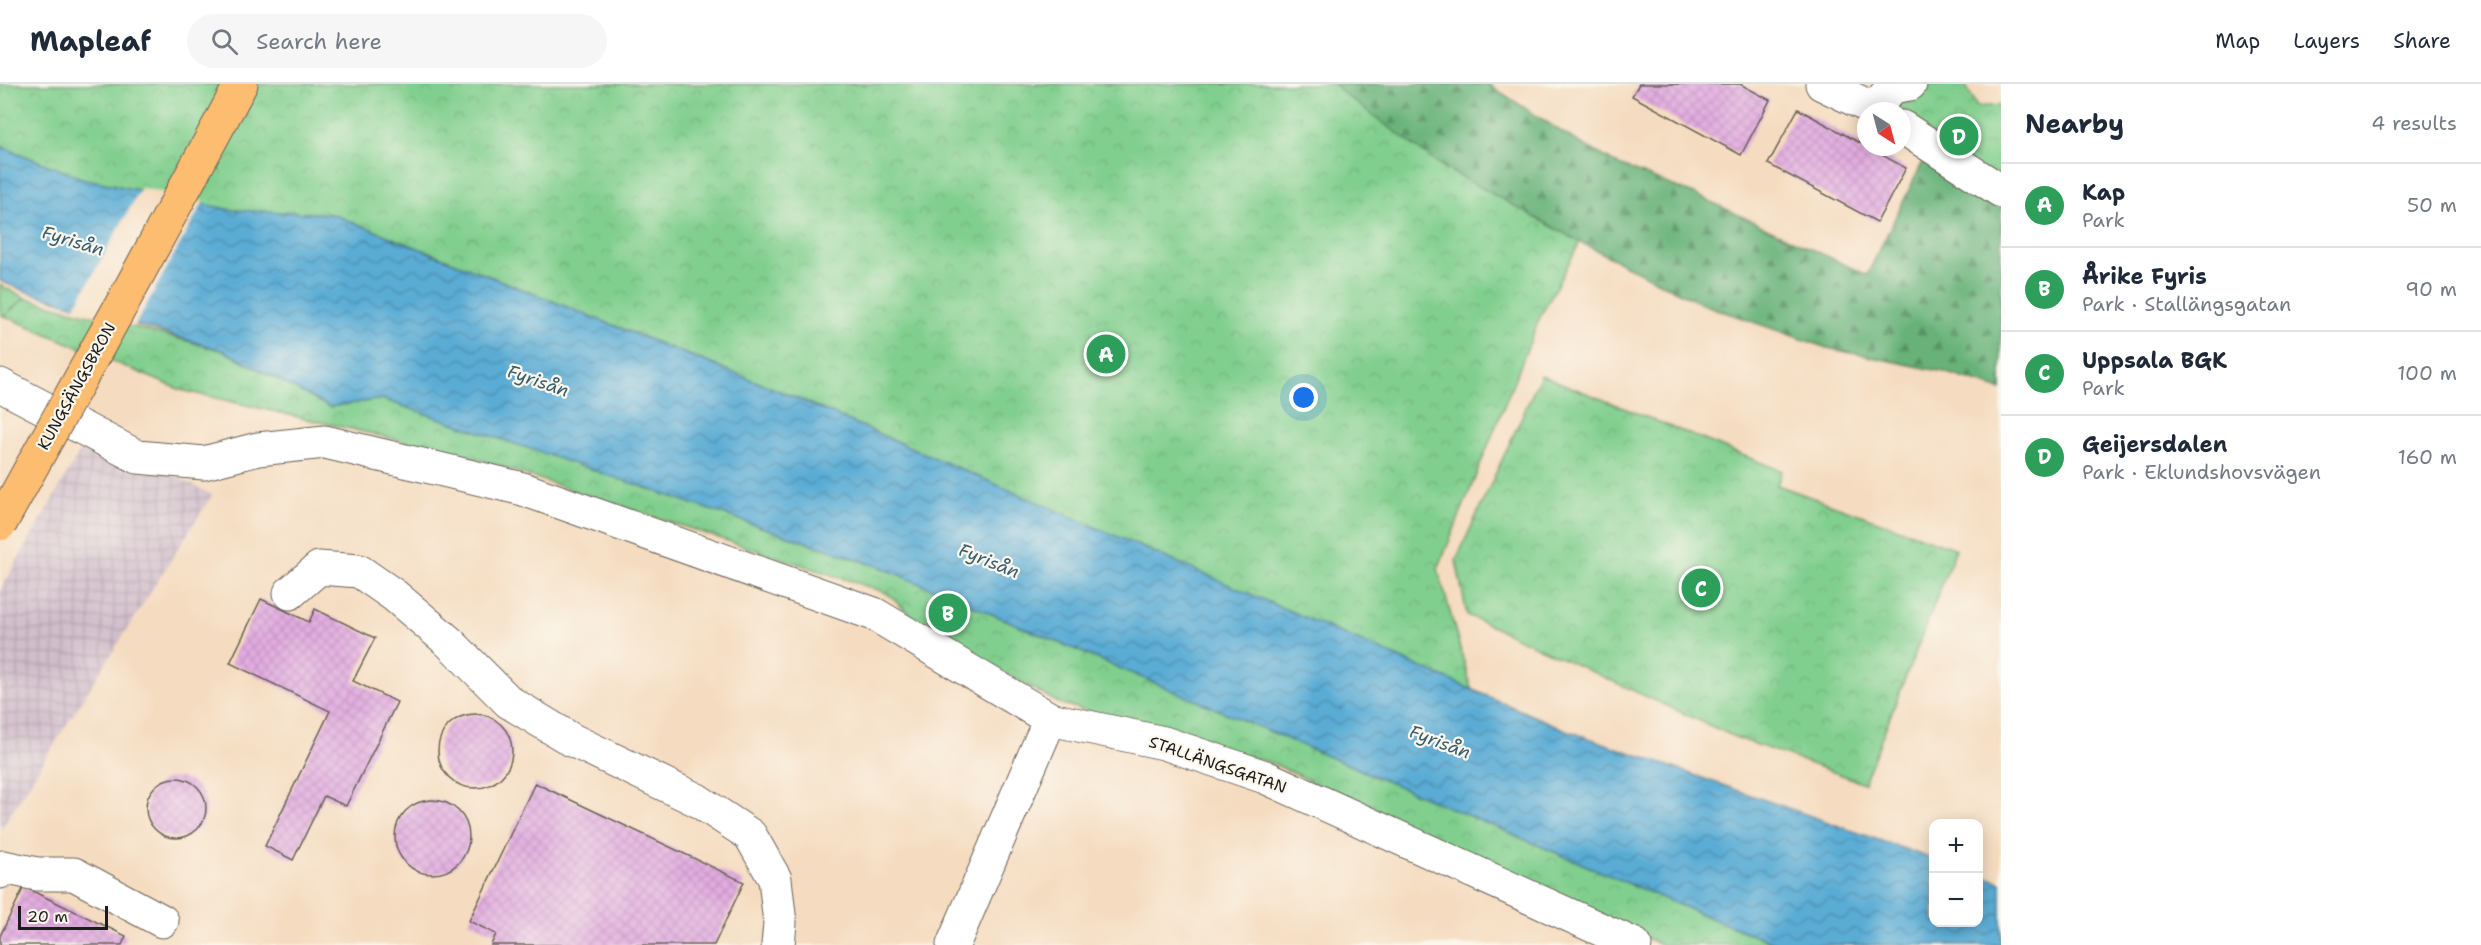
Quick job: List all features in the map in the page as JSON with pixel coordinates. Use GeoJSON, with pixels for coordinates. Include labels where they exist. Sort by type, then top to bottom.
{"type":"FeatureCollection","features":[{"type":"Feature","properties":{"kind":"main road","name":"KUNGSÄNGSBRON"},"geometry":{"type":"LineString","coordinates":[[0,524],[242,84]]}},
{"type":"Feature","properties":{"kind":"street"},"geometry":{"type":"LineString","coordinates":[[1822,84],[1859,102]]}},
{"type":"Feature","properties":{"kind":"street"},"geometry":{"type":"LineString","coordinates":[[1882,102],[1892,87],[1910,84]]}},
{"type":"Feature","properties":{"kind":"street"},"geometry":{"type":"LineString","coordinates":[[1911,133],[2001,192]]}},
{"type":"Feature","properties":{"kind":"street","name":"STALLÄNGSGATAN"},"geometry":{"type":"LineString","coordinates":[[0,385],[138,457],[204,463],[258,449],[325,442],[523,489],[874,614],[1050,720],[1164,743],[1265,777],[1635,945]]}},
{"type":"Feature","properties":{"kind":"street"},"geometry":{"type":"LineString","coordinates":[[291,593],[319,568],[359,572],[395,596],[449,642],[508,702],[572,740],[696,800],[750,835],[775,879],[780,923],[778,945]]}},
{"type":"Feature","properties":{"kind":"street"},"geometry":{"type":"LineString","coordinates":[[953,945],[1050,720]]}},
{"type":"Feature","properties":{"kind":"street"},"geometry":{"type":"LineString","coordinates":[[0,872],[3,867],[37,874],[74,874],[162,921]]}},
{"type":"Feature","properties":{"kind":"shaded area"},"geometry":{"type":"Polygon","coordinates":[[[91,432],[212,495],[0,830],[0,591],[91,432]]]}},
{"type":"Feature","properties":{"kind":"green space"},"geometry":{"type":"Polygon","coordinates":[[[0,84],[1334,84],[1344,94],[1443,167],[1580,242],[1540,317],[1438,569],[1472,691],[782,392],[332,214],[231,210],[81,178],[0,146],[0,84]]]}},
{"type":"Feature","properties":{"kind":"green space"},"geometry":{"type":"Polygon","coordinates":[[[1334,84],[1488,84],[1568,136],[1619,165],[1694,194],[1867,275],[1931,145],[2001,191],[2001,390],[1944,372],[1827,348],[1702,304],[1580,242],[1443,167],[1344,94],[1334,84]]]}},
{"type":"Feature","properties":{"kind":"green space"},"geometry":{"type":"Polygon","coordinates":[[[1910,84],[1965,84],[1977,107],[2001,105],[2001,191],[1911,118],[1911,102],[1889,102],[1910,84]]]}},
{"type":"Feature","properties":{"kind":"green space"},"geometry":{"type":"Polygon","coordinates":[[[0,285],[25,298],[4,316],[0,314],[0,285]]]}},
{"type":"Feature","properties":{"kind":"green space"},"geometry":{"type":"Polygon","coordinates":[[[25,298],[224,351],[329,407],[382,399],[883,568],[1715,920],[1781,945],[1662,945],[1274,764],[1059,703],[929,633],[887,593],[468,456],[181,390],[4,316],[25,298]]]}},
{"type":"Feature","properties":{"kind":"green space"},"geometry":{"type":"Polygon","coordinates":[[[1541,375],[1782,471],[1777,485],[1956,549],[1864,783],[1735,737],[1467,615],[1456,560],[1541,375]]]}},
{"type":"Feature","properties":{"kind":"water","name":"Fyrisån"},"geometry":{"type":"Polygon","coordinates":[[[0,146],[81,178],[231,210],[332,214],[782,392],[1566,730],[1929,858],[1929,927],[1983,927],[1983,876],[2001,882],[2001,945],[1781,945],[1715,920],[883,568],[382,399],[329,407],[224,351],[25,291],[0,281],[0,146]]]}},
{"type":"Feature","properties":{"kind":"pier"},"geometry":{"type":"Polygon","coordinates":[[[141,188],[204,201],[134,327],[74,309],[141,188]]]}},
{"type":"Feature","properties":{"kind":"building"},"geometry":{"type":"Polygon","coordinates":[[[1639,84],[1740,84],[1770,100],[1741,155],[1632,96],[1639,84]]]}},
{"type":"Feature","properties":{"kind":"building"},"geometry":{"type":"Polygon","coordinates":[[[1798,109],[1857,141],[1857,156],[1884,156],[1906,168],[1877,222],[1768,164],[1798,109]]]}},
{"type":"Feature","properties":{"kind":"building"},"geometry":{"type":"Polygon","coordinates":[[[261,599],[309,622],[315,609],[375,638],[353,681],[397,702],[346,806],[324,796],[293,860],[265,846],[330,711],[230,663],[261,599]]]}},
{"type":"Feature","properties":{"kind":"building"},"geometry":{"type":"Polygon","coordinates":[[[475,714],[489,717],[501,725],[509,737],[512,751],[509,765],[501,777],[489,785],[475,788],[461,785],[449,777],[441,765],[438,751],[441,737],[449,725],[461,717],[475,714]]]}},
{"type":"Feature","properties":{"kind":"building"},"geometry":{"type":"Polygon","coordinates":[[[176,778],[193,783],[201,791],[206,808],[201,825],[193,833],[176,838],[159,833],[151,825],[146,808],[151,791],[159,783],[176,778]]]}},
{"type":"Feature","properties":{"kind":"building"},"geometry":{"type":"Polygon","coordinates":[[[535,783],[744,882],[714,945],[491,945],[496,934],[469,921],[535,783]]]}},
{"type":"Feature","properties":{"kind":"building"},"geometry":{"type":"Polygon","coordinates":[[[432,800],[446,803],[458,811],[466,823],[469,837],[466,851],[458,863],[446,871],[432,874],[418,871],[406,863],[398,851],[395,837],[398,823],[406,811],[418,803],[432,800]]]}},
{"type":"Feature","properties":{"kind":"building"},"geometry":{"type":"Polygon","coordinates":[[[24,887],[126,936],[122,945],[0,945],[0,936],[24,887]]]}},
{"type":"Feature","properties":{"kind":"place","name":"Geijersdalen"},"geometry":{"type":"Point","coordinates":[1959,136]}},
{"type":"Feature","properties":{"kind":"place","name":"Kap"},"geometry":{"type":"Point","coordinates":[1106,354]}},
{"type":"Feature","properties":{"kind":"place","name":"Uppsala BGK"},"geometry":{"type":"Point","coordinates":[1701,588]}},
{"type":"Feature","properties":{"kind":"place","name":"Årike Fyris"},"geometry":{"type":"Point","coordinates":[948,613]}}]}
